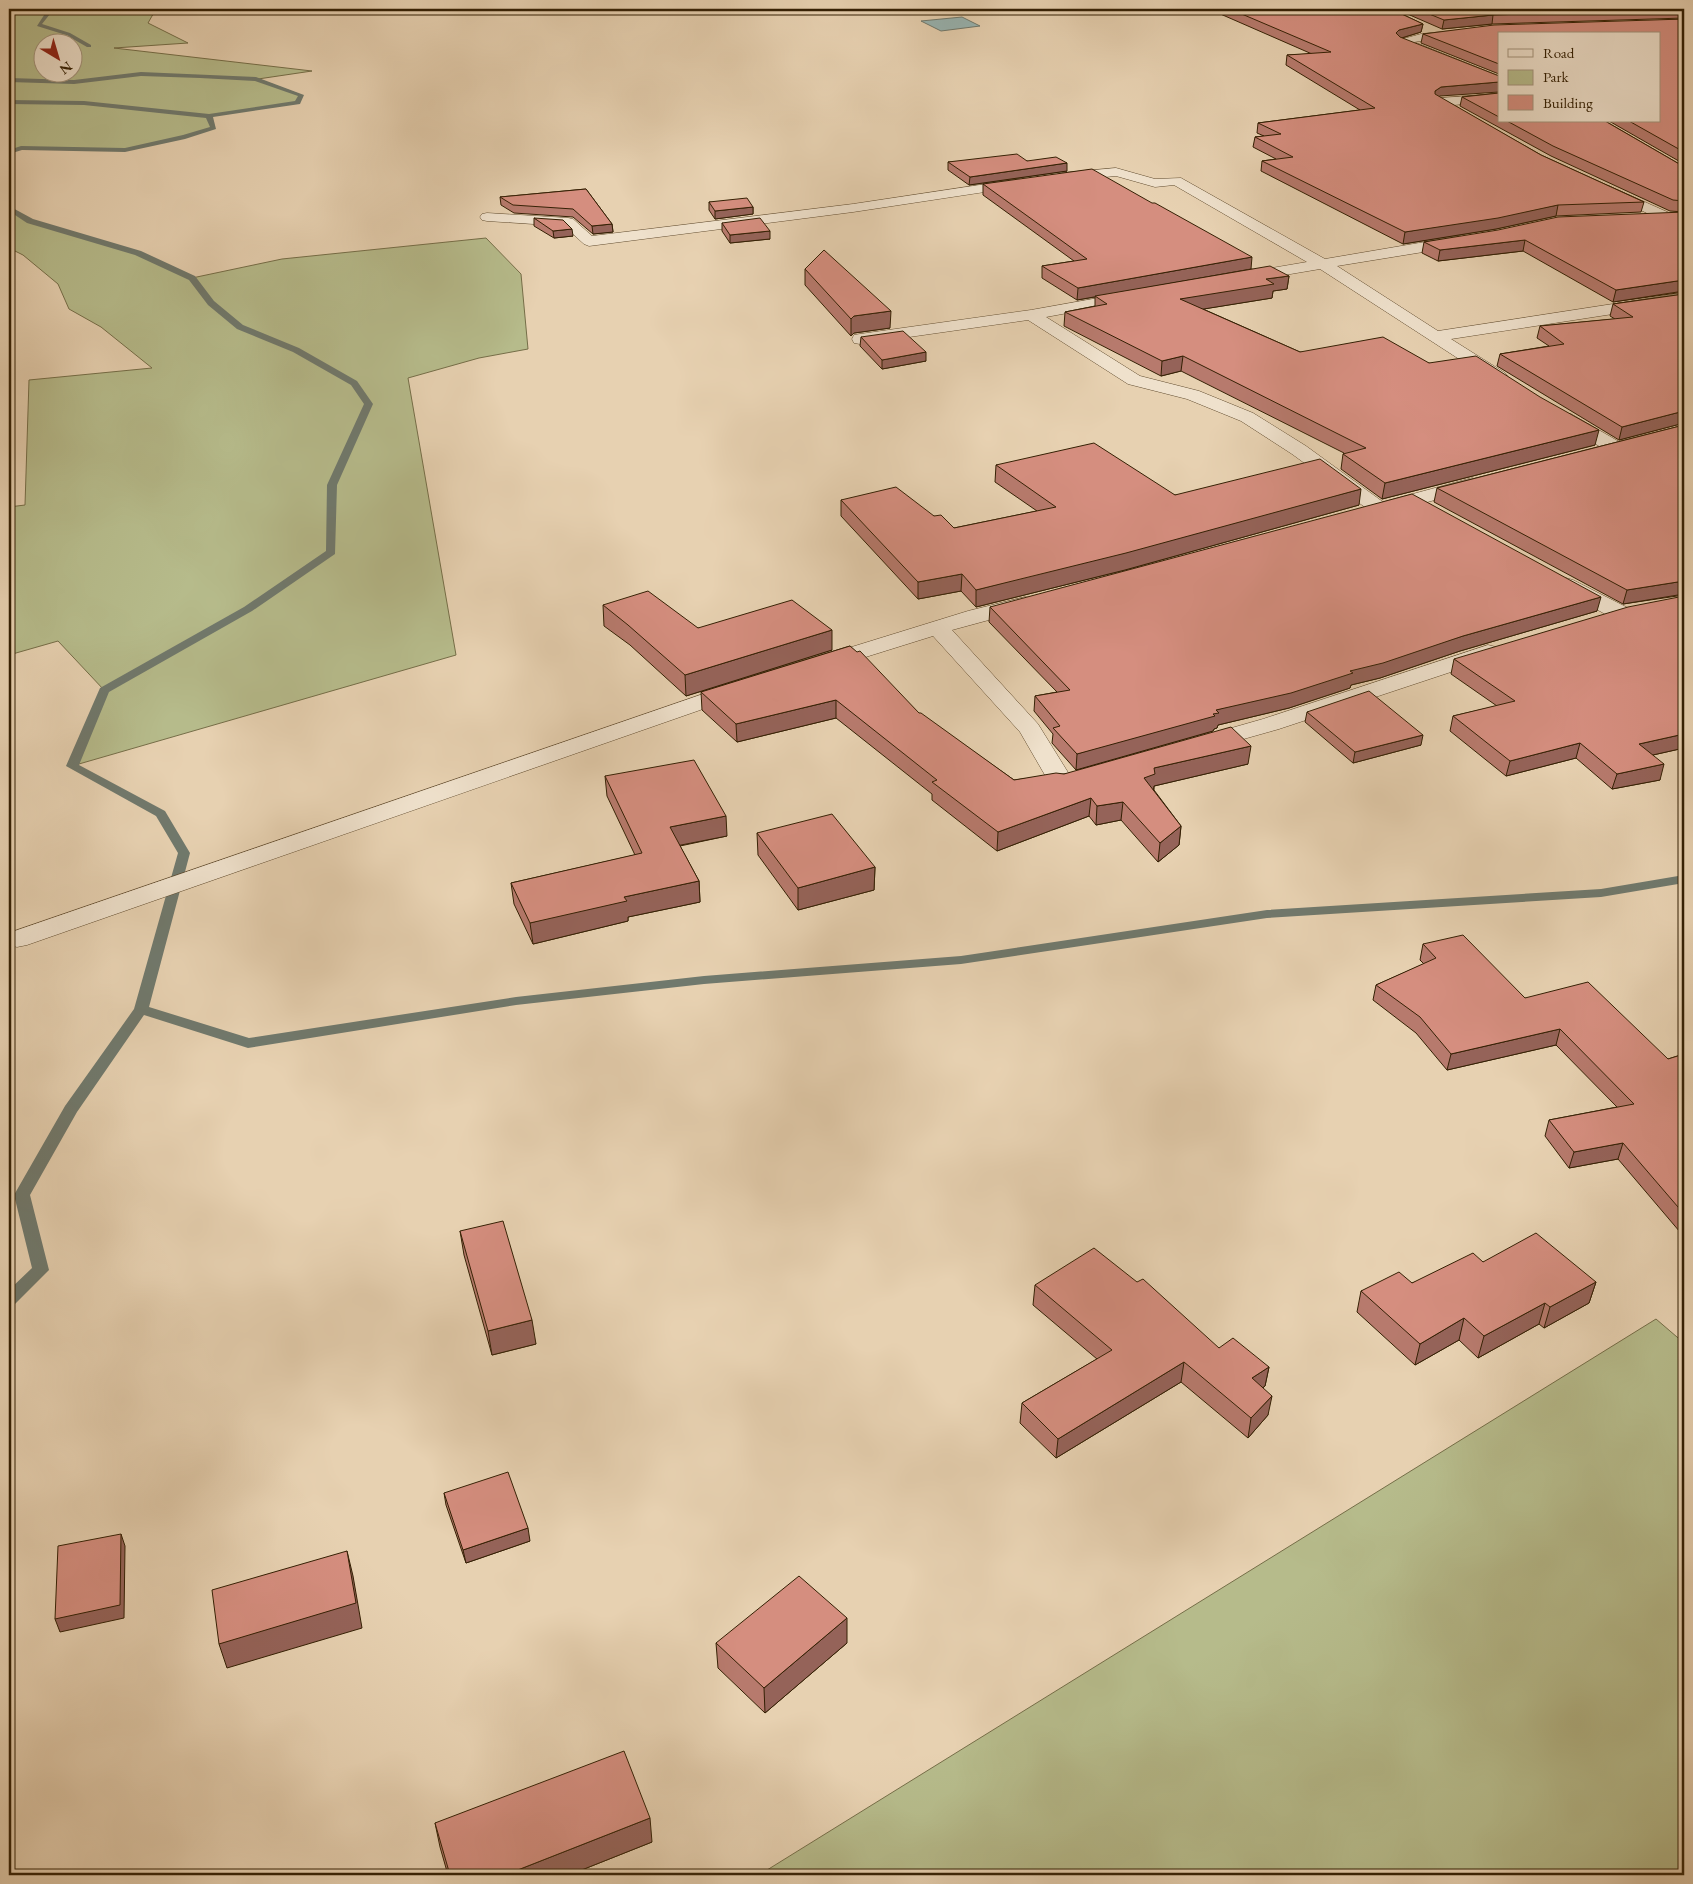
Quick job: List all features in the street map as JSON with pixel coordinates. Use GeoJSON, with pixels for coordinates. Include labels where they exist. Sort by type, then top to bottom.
{"type":"FeatureCollection","features":[{"type":"Feature","properties":{"kind":"street"},"geometry":{"type":"LineString","coordinates":[[1422,26],[1441,35]]}},
{"type":"Feature","properties":{"kind":"street"},"geometry":{"type":"LineString","coordinates":[[1475,31],[1421,37],[1403,42],[1498,80]]}},
{"type":"Feature","properties":{"kind":"street"},"geometry":{"type":"LineString","coordinates":[[1479,124],[1440,102],[1498,96]]}},
{"type":"Feature","properties":{"kind":"street"},"geometry":{"type":"LineString","coordinates":[[487,218],[568,222],[589,241],[854,208],[1040,180],[1116,172],[1155,183],[1176,181],[1321,263],[1511,384]]}},
{"type":"Feature","properties":{"kind":"street"},"geometry":{"type":"LineString","coordinates":[[1598,185],[1676,217]]}},
{"type":"Feature","properties":{"kind":"street"},"geometry":{"type":"LineString","coordinates":[[1640,219],[1676,217]]}},
{"type":"Feature","properties":{"kind":"street"},"geometry":{"type":"LineString","coordinates":[[1223,281],[1476,238]]}},
{"type":"Feature","properties":{"kind":"street"},"geometry":{"type":"LineString","coordinates":[[860,339],[1031,315],[1145,295]]}},
{"type":"Feature","properties":{"kind":"street"},"geometry":{"type":"LineString","coordinates":[[1437,336],[1684,298]]}},
{"type":"Feature","properties":{"kind":"street"},"geometry":{"type":"LineString","coordinates":[[1031,315],[1134,380],[1193,395],[1247,417],[1299,450],[1371,512],[1412,499],[1490,480]]}},
{"type":"Feature","properties":{"kind":"street"},"geometry":{"type":"LineString","coordinates":[[1552,411],[1624,446],[1587,455]]}},
{"type":"Feature","properties":{"kind":"street"},"geometry":{"type":"LineString","coordinates":[[1412,499],[1437,513]]}},
{"type":"Feature","properties":{"kind":"street"},"geometry":{"type":"LineString","coordinates":[[1553,577],[1629,612],[1595,621]]}},
{"type":"Feature","properties":{"kind":"street"},"geometry":{"type":"LineString","coordinates":[[801,671],[976,616],[1040,600]]}},
{"type":"Feature","properties":{"kind":"street"},"geometry":{"type":"LineString","coordinates":[[938,628],[1030,728],[1062,784],[1110,770]]}},
{"type":"Feature","properties":{"kind":"street"},"geometry":{"type":"LineString","coordinates":[[1176,751],[1271,724],[1506,647]]}},
{"type":"Feature","properties":{"kind":"street"},"geometry":{"type":"LineString","coordinates":[[17,940],[711,697],[756,684]]}},
{"type":"Feature","properties":{"kind":"green space"},"geometry":{"type":"Polygon","coordinates":[[[9,9],[156,9],[148,23],[188,43],[114,48],[312,71],[258,79],[301,95],[298,103],[209,116],[214,128],[185,137],[125,150],[21,148],[9,152],[9,9]]]}},
{"type":"Feature","properties":{"kind":"green space"},"geometry":{"type":"Polygon","coordinates":[[[9,208],[30,221],[138,253],[192,278],[282,259],[486,238],[521,274],[528,349],[479,358],[408,378],[456,655],[72,766],[104,690],[58,641],[9,655],[9,507],[25,505],[29,380],[152,368],[101,327],[69,309],[58,284],[23,255],[9,248],[9,208]]]}},
{"type":"Feature","properties":{"kind":"green space"},"geometry":{"type":"Polygon","coordinates":[[[1656,1319],[1684,1343],[1684,1875],[759,1875],[1656,1319]]]}},
{"type":"Feature","properties":{"kind":"water"},"geometry":{"type":"Polygon","coordinates":[[[962,17],[980,26],[941,31],[921,21],[962,17]]]}},
{"type":"Feature","properties":{"kind":"building"},"geometry":{"type":"Polygon","coordinates":[[[1230,9],[1391,9],[1423,24],[1399,30],[1396,33],[1400,37],[1498,76],[1498,82],[1441,87],[1435,91],[1435,94],[1541,155],[1644,202],[1558,205],[1498,218],[1405,232],[1262,161],[1293,157],[1255,137],[1281,134],[1258,123],[1375,108],[1287,55],[1331,52],[1230,9]]]}},
{"type":"Feature","properties":{"kind":"building"},"geometry":{"type":"Polygon","coordinates":[[[1417,9],[1684,9],[1493,15],[1444,20],[1417,9]]]}},
{"type":"Feature","properties":{"kind":"building"},"geometry":{"type":"Polygon","coordinates":[[[1684,19],[1684,152],[1631,122],[1660,122],[1660,32],[1498,32],[1498,64],[1423,34],[1494,25],[1684,19]]]}},
{"type":"Feature","properties":{"kind":"building"},"geometry":{"type":"Polygon","coordinates":[[[1498,93],[1498,116],[1462,97],[1498,93]]]}},
{"type":"Feature","properties":{"kind":"building"},"geometry":{"type":"Polygon","coordinates":[[[1509,122],[1607,122],[1684,166],[1684,201],[1673,200],[1553,146],[1509,122]]]}},
{"type":"Feature","properties":{"kind":"building"},"geometry":{"type":"Polygon","coordinates":[[[1017,154],[1027,161],[1056,157],[1067,163],[970,177],[948,162],[1017,154]]]}},
{"type":"Feature","properties":{"kind":"building"},"geometry":{"type":"Polygon","coordinates":[[[1092,169],[1252,257],[1078,288],[1042,266],[1087,259],[983,184],[1092,169]]]}},
{"type":"Feature","properties":{"kind":"building"},"geometry":{"type":"Polygon","coordinates":[[[586,189],[612,224],[592,226],[573,209],[513,205],[500,197],[586,189]]]}},
{"type":"Feature","properties":{"kind":"building"},"geometry":{"type":"Polygon","coordinates":[[[747,198],[753,207],[715,211],[709,202],[747,198]]]}},
{"type":"Feature","properties":{"kind":"building"},"geometry":{"type":"Polygon","coordinates":[[[1684,212],[1684,280],[1616,290],[1525,240],[1440,250],[1424,242],[1498,230],[1558,217],[1684,212]]]}},
{"type":"Feature","properties":{"kind":"building"},"geometry":{"type":"Polygon","coordinates":[[[534,218],[563,220],[572,229],[553,231],[534,218]]]}},
{"type":"Feature","properties":{"kind":"building"},"geometry":{"type":"Polygon","coordinates":[[[760,218],[770,231],[730,235],[722,223],[760,218]]]}},
{"type":"Feature","properties":{"kind":"building"},"geometry":{"type":"Polygon","coordinates":[[[824,250],[891,311],[854,316],[851,319],[805,269],[824,250]]]}},
{"type":"Feature","properties":{"kind":"building"},"geometry":{"type":"Polygon","coordinates":[[[1270,266],[1289,276],[1266,279],[1274,284],[1180,299],[1300,352],[1383,337],[1429,363],[1476,356],[1540,397],[1599,430],[1385,483],[1343,454],[1366,448],[1183,356],[1162,361],[1065,312],[1107,304],[1095,296],[1270,266]]]}},
{"type":"Feature","properties":{"kind":"building"},"geometry":{"type":"Polygon","coordinates":[[[1684,294],[1684,411],[1622,427],[1500,354],[1564,344],[1540,326],[1633,317],[1613,304],[1684,294]]]}},
{"type":"Feature","properties":{"kind":"building"},"geometry":{"type":"Polygon","coordinates":[[[903,331],[926,352],[882,360],[861,337],[903,331]]]}},
{"type":"Feature","properties":{"kind":"building"},"geometry":{"type":"Polygon","coordinates":[[[1684,425],[1684,581],[1627,590],[1437,488],[1684,425]]]}},
{"type":"Feature","properties":{"kind":"building"},"geometry":{"type":"Polygon","coordinates":[[[1094,443],[1175,495],[1320,459],[1361,489],[1126,553],[976,590],[962,574],[918,582],[841,500],[896,487],[934,516],[941,515],[954,528],[1056,507],[996,465],[1094,443]]]}},
{"type":"Feature","properties":{"kind":"building"},"geometry":{"type":"Polygon","coordinates":[[[1412,494],[1601,597],[1463,636],[1383,663],[1350,671],[1353,673],[1291,693],[1216,710],[1219,713],[1213,714],[1215,716],[1077,754],[1053,728],[1060,726],[1035,696],[1070,690],[990,607],[1412,494]]]}},
{"type":"Feature","properties":{"kind":"building"},"geometry":{"type":"Polygon","coordinates":[[[648,591],[698,628],[792,600],[832,630],[685,675],[603,605],[648,591]]]}},
{"type":"Feature","properties":{"kind":"building"},"geometry":{"type":"Polygon","coordinates":[[[1684,596],[1684,734],[1639,744],[1664,764],[1617,774],[1580,743],[1510,761],[1453,716],[1515,701],[1454,659],[1628,607],[1684,596]]]}},
{"type":"Feature","properties":{"kind":"building"},"geometry":{"type":"Polygon","coordinates":[[[850,646],[857,652],[860,651],[919,713],[1014,780],[1056,773],[1064,774],[1231,727],[1251,746],[1154,768],[1155,774],[1144,778],[1181,826],[1160,843],[1123,802],[1097,806],[1091,798],[998,832],[932,782],[937,780],[836,700],[736,724],[701,692],[850,646]]]}},
{"type":"Feature","properties":{"kind":"building"},"geometry":{"type":"Polygon","coordinates":[[[1369,691],[1423,735],[1355,752],[1307,712],[1369,691]]]}},
{"type":"Feature","properties":{"kind":"building"},"geometry":{"type":"Polygon","coordinates":[[[694,760],[726,816],[670,827],[699,881],[624,897],[627,901],[530,923],[511,883],[642,853],[605,776],[694,760]]]}},
{"type":"Feature","properties":{"kind":"building"},"geometry":{"type":"Polygon","coordinates":[[[832,814],[875,867],[798,888],[757,833],[832,814]]]}},
{"type":"Feature","properties":{"kind":"building"},"geometry":{"type":"Polygon","coordinates":[[[1463,935],[1525,998],[1588,982],[1668,1059],[1684,1054],[1684,1214],[1623,1143],[1574,1152],[1549,1120],[1634,1104],[1560,1029],[1451,1054],[1420,1017],[1376,985],[1436,958],[1423,944],[1463,935]]]}},
{"type":"Feature","properties":{"kind":"building"},"geometry":{"type":"Polygon","coordinates":[[[503,1221],[532,1320],[488,1331],[460,1231],[503,1221]]]}},
{"type":"Feature","properties":{"kind":"building"},"geometry":{"type":"Polygon","coordinates":[[[1536,1233],[1596,1282],[1550,1307],[1545,1303],[1484,1336],[1464,1318],[1420,1344],[1361,1291],[1399,1272],[1412,1283],[1473,1253],[1483,1262],[1536,1233]]]}},
{"type":"Feature","properties":{"kind":"building"},"geometry":{"type":"Polygon","coordinates":[[[1094,1248],[1137,1282],[1143,1279],[1219,1348],[1233,1338],[1269,1367],[1252,1378],[1272,1396],[1251,1418],[1184,1362],[1058,1439],[1022,1403],[1112,1350],[1035,1285],[1094,1248]]]}},
{"type":"Feature","properties":{"kind":"building"},"geometry":{"type":"Polygon","coordinates":[[[508,1472],[528,1528],[463,1550],[444,1493],[508,1472]]]}},
{"type":"Feature","properties":{"kind":"building"},"geometry":{"type":"Polygon","coordinates":[[[121,1534],[120,1605],[55,1619],[58,1546],[121,1534]]]}},
{"type":"Feature","properties":{"kind":"building"},"geometry":{"type":"Polygon","coordinates":[[[347,1551],[356,1603],[219,1644],[212,1590],[347,1551]]]}},
{"type":"Feature","properties":{"kind":"building"},"geometry":{"type":"Polygon","coordinates":[[[799,1576],[847,1618],[764,1688],[716,1643],[799,1576]]]}},
{"type":"Feature","properties":{"kind":"building"},"geometry":{"type":"Polygon","coordinates":[[[624,1751],[650,1818],[505,1875],[450,1875],[435,1823],[624,1751]]]}},
{"type":"Feature","properties":{"kind":"waterway"},"geometry":{"type":"LineString","coordinates":[[51,9],[39,25],[68,34],[89,46]]}},
{"type":"Feature","properties":{"kind":"waterway"},"geometry":{"type":"LineString","coordinates":[[9,80],[74,82],[141,74],[200,76],[256,79],[301,95],[298,103],[209,116]]}},
{"type":"Feature","properties":{"kind":"waterway"},"geometry":{"type":"LineString","coordinates":[[9,102],[59,101],[209,116]]}},
{"type":"Feature","properties":{"kind":"waterway"},"geometry":{"type":"LineString","coordinates":[[9,152],[21,148],[125,150],[185,137],[214,128],[209,116]]}},
{"type":"Feature","properties":{"kind":"waterway"},"geometry":{"type":"LineString","coordinates":[[9,208],[30,221],[138,253],[192,278],[211,303],[240,327],[296,350],[354,383],[369,404],[332,485],[331,552],[248,609],[104,690],[72,766],[161,814],[184,853],[141,1009]]}},
{"type":"Feature","properties":{"kind":"waterway"},"geometry":{"type":"LineString","coordinates":[[141,1009],[248,1043],[516,1001],[704,980],[961,960],[1267,914],[1601,893],[1684,879]]}},
{"type":"Feature","properties":{"kind":"waterway"},"geometry":{"type":"LineString","coordinates":[[9,1300],[41,1270],[22,1195],[70,1110],[141,1009]]}}]}
